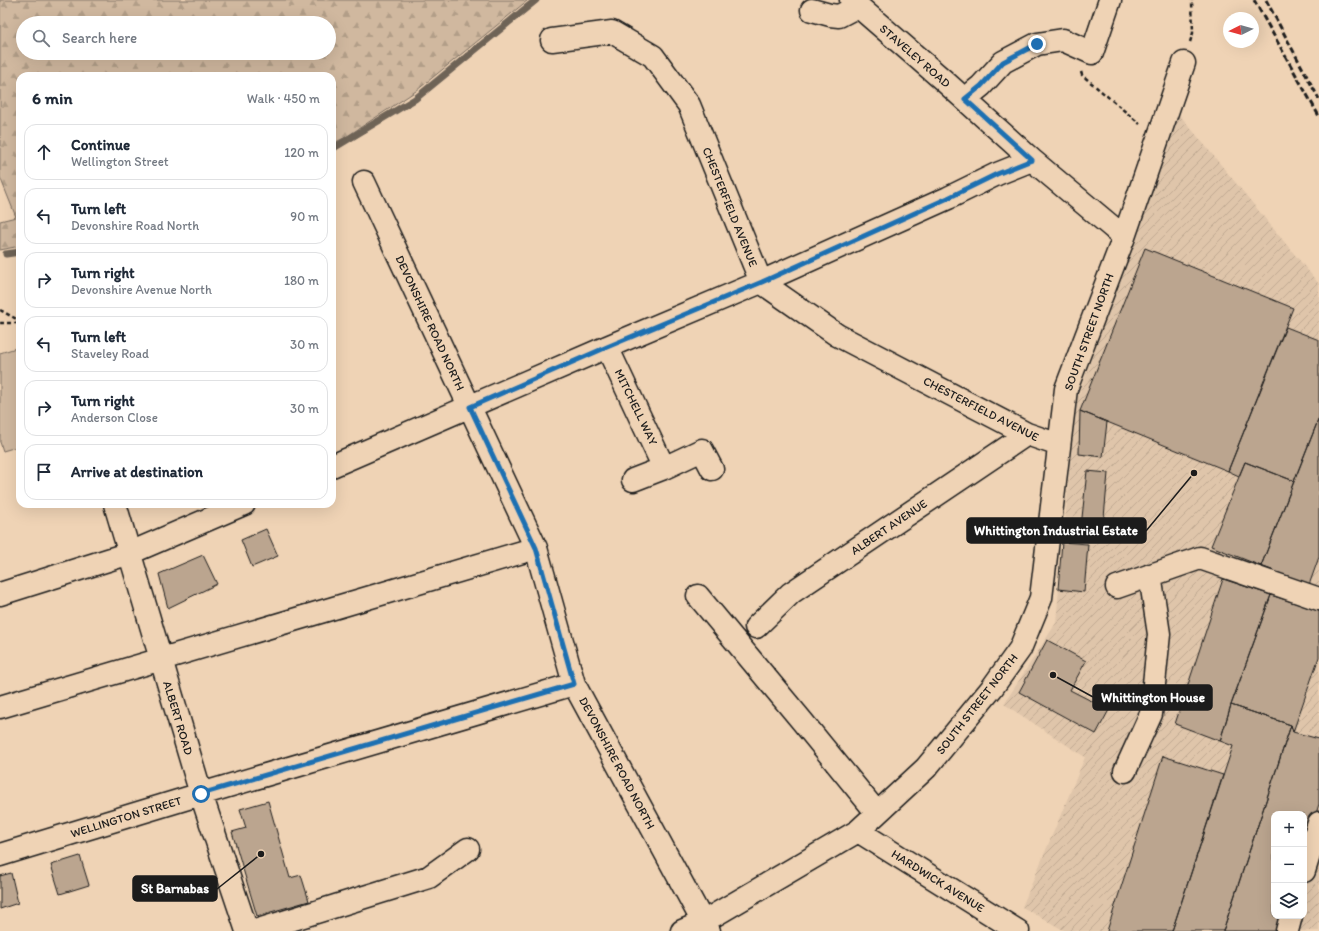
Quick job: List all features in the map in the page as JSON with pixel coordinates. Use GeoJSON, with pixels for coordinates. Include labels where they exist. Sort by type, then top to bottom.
{"type":"FeatureCollection","features":[{"type":"Feature","properties":{"kind":"street"},"geometry":{"type":"LineString","coordinates":[[965,99],[981,86],[1003,62],[1037,44],[1063,40],[1092,53],[1110,0]]}},
{"type":"Feature","properties":{"kind":"street"},"geometry":{"type":"LineString","coordinates":[[812,10],[839,16],[855,3]]}},
{"type":"Feature","properties":{"kind":"street","name":"STAVELEY ROAD"},"geometry":{"type":"LineString","coordinates":[[855,3],[1032,160],[1124,237]]}},
{"type":"Feature","properties":{"kind":"street","name":"CHESTERFIELD AVENUE"},"geometry":{"type":"LineString","coordinates":[[552,40],[612,32],[653,56],[688,105],[762,282],[837,335],[1028,434],[1059,445]]}},
{"type":"Feature","properties":{"kind":"street","name":"SOUTH STREET NORTH"},"geometry":{"type":"LineString","coordinates":[[682,931],[706,926],[858,831],[926,768],[992,688],[1020,649],[1040,598],[1066,389],[1124,237],[1184,63]]}},
{"type":"Feature","properties":{"kind":"street"},"geometry":{"type":"LineString","coordinates":[[336,464],[607,347],[762,282],[948,198],[997,174],[1032,160]]}},
{"type":"Feature","properties":{"kind":"street","name":"DEVONSHIRE ROAD NORTH"},"geometry":{"type":"LineString","coordinates":[[364,182],[536,548],[574,684],[706,926]]}},
{"type":"Feature","properties":{"kind":"street","name":"MITCHELL WAY"},"geometry":{"type":"LineString","coordinates":[[607,347],[664,468]]}},
{"type":"Feature","properties":{"kind":"street","name":"ALBERT AVENUE"},"geometry":{"type":"LineString","coordinates":[[756,627],[791,593],[1028,434]]}},
{"type":"Feature","properties":{"kind":"street"},"geometry":{"type":"LineString","coordinates":[[633,480],[664,468],[702,450],[712,469]]}},
{"type":"Feature","properties":{"kind":"street","name":"ALBERT ROAD"},"geometry":{"type":"LineString","coordinates":[[116,508],[201,794],[247,931]]}},
{"type":"Feature","properties":{"kind":"street"},"geometry":{"type":"LineString","coordinates":[[0,594],[130,553],[235,508]]}},
{"type":"Feature","properties":{"kind":"street"},"geometry":{"type":"LineString","coordinates":[[0,707],[536,548]]}},
{"type":"Feature","properties":{"kind":"street"},"geometry":{"type":"LineString","coordinates":[[1117,587],[1200,558],[1319,599]]}},
{"type":"Feature","properties":{"kind":"street"},"geometry":{"type":"LineString","coordinates":[[1125,770],[1151,714],[1159,634],[1150,575]]}},
{"type":"Feature","properties":{"kind":"street"},"geometry":{"type":"LineString","coordinates":[[698,596],[877,814]]}},
{"type":"Feature","properties":{"kind":"street","name":"WELLINGTON STREET"},"geometry":{"type":"LineString","coordinates":[[0,855],[574,684]]}},
{"type":"Feature","properties":{"kind":"street"},"geometry":{"type":"LineString","coordinates":[[1307,861],[1319,823]]}},
{"type":"Feature","properties":{"kind":"street","name":"HARDWICK AVENUE"},"geometry":{"type":"LineString","coordinates":[[858,831],[1018,931]]}},
{"type":"Feature","properties":{"kind":"street"},"geometry":{"type":"LineString","coordinates":[[255,931],[429,877],[468,849]]}},
{"type":"Feature","properties":{"kind":"street"},"geometry":{"type":"LineString","coordinates":[[1287,931],[1290,919]]}},
{"type":"Feature","properties":{"kind":"path"},"geometry":{"type":"LineString","coordinates":[[1184,63],[1192,33],[1192,0]]}},
{"type":"Feature","properties":{"kind":"path"},"geometry":{"type":"LineString","coordinates":[[1078,47],[1082,75],[1157,138]]}},
{"type":"Feature","properties":{"kind":"path"},"geometry":{"type":"LineString","coordinates":[[0,310],[16,320]]}},
{"type":"Feature","properties":{"kind":"path"},"geometry":{"type":"LineString","coordinates":[[0,323],[16,322]]}},
{"type":"Feature","properties":{"kind":"shaded area"},"geometry":{"type":"Polygon","coordinates":[[[1179,114],[1319,284],[1319,931],[1065,931],[1022,907],[1085,757],[1004,704],[1056,623],[1075,405],[1179,114]]]}},
{"type":"Feature","properties":{"kind":"green space"},"geometry":{"type":"Polygon","coordinates":[[[0,0],[528,0],[416,91],[336,142],[336,72],[16,72],[16,217],[0,177],[0,0]]]}},
{"type":"Feature","properties":{"kind":"green space"},"geometry":{"type":"Polygon","coordinates":[[[16,217],[16,247],[0,250],[0,221],[16,217]]]}},
{"type":"Feature","properties":{"kind":"green space"},"geometry":{"type":"Polygon","coordinates":[[[16,348],[16,447],[3,451],[0,442],[0,353],[16,348]]]}},
{"type":"Feature","properties":{"kind":"building"},"geometry":{"type":"Polygon","coordinates":[[[1145,248],[1293,308],[1228,471],[1080,411],[1145,248]]]}},
{"type":"Feature","properties":{"kind":"building"},"geometry":{"type":"Polygon","coordinates":[[[1286,327],[1319,340],[1319,418],[1294,481],[1245,462],[1239,476],[1228,471],[1286,327]]]}},
{"type":"Feature","properties":{"kind":"building"},"geometry":{"type":"Polygon","coordinates":[[[1080,411],[1107,422],[1103,457],[1079,454],[1080,411]]]}},
{"type":"Feature","properties":{"kind":"building"},"geometry":{"type":"Polygon","coordinates":[[[1319,418],[1319,557],[1309,585],[1261,566],[1319,418]]]}},
{"type":"Feature","properties":{"kind":"building"},"geometry":{"type":"Polygon","coordinates":[[[1245,462],[1294,481],[1261,566],[1211,546],[1245,462]]]}},
{"type":"Feature","properties":{"kind":"building"},"geometry":{"type":"Polygon","coordinates":[[[1087,471],[1108,473],[1103,529],[1081,527],[1087,471]]]}},
{"type":"Feature","properties":{"kind":"building"},"geometry":{"type":"Polygon","coordinates":[[[266,529],[278,556],[252,567],[241,540],[266,529]]]}},
{"type":"Feature","properties":{"kind":"building"},"geometry":{"type":"Polygon","coordinates":[[[1062,542],[1088,544],[1084,592],[1058,589],[1062,542]]]}},
{"type":"Feature","properties":{"kind":"building"},"geometry":{"type":"Polygon","coordinates":[[[203,555],[217,584],[168,608],[159,574],[203,555]]]}},
{"type":"Feature","properties":{"kind":"building"},"geometry":{"type":"Polygon","coordinates":[[[1223,579],[1271,595],[1231,705],[1220,741],[1175,724],[1223,579]]]}},
{"type":"Feature","properties":{"kind":"building"},"geometry":{"type":"Polygon","coordinates":[[[1271,595],[1319,611],[1319,657],[1293,732],[1291,725],[1231,705],[1271,595]]]}},
{"type":"Feature","properties":{"kind":"building"},"geometry":{"type":"Polygon","coordinates":[[[1047,640],[1086,661],[1070,690],[1109,710],[1096,734],[1019,692],[1047,640]]]}},
{"type":"Feature","properties":{"kind":"building"},"geometry":{"type":"Polygon","coordinates":[[[1231,705],[1291,725],[1223,931],[1172,931],[1233,746],[1220,741],[1231,705]]]}},
{"type":"Feature","properties":{"kind":"building"},"geometry":{"type":"Polygon","coordinates":[[[1291,725],[1293,732],[1319,739],[1319,804],[1307,843],[1307,811],[1271,811],[1271,919],[1284,919],[1280,931],[1223,931],[1291,725]]]}},
{"type":"Feature","properties":{"kind":"building"},"geometry":{"type":"Polygon","coordinates":[[[1163,756],[1223,775],[1172,931],[1107,931],[1163,756]]]}},
{"type":"Feature","properties":{"kind":"building"},"geometry":{"type":"Polygon","coordinates":[[[268,801],[290,878],[301,875],[309,901],[257,916],[232,832],[246,828],[240,809],[268,801]]]}},
{"type":"Feature","properties":{"kind":"building"},"geometry":{"type":"Polygon","coordinates":[[[80,856],[89,885],[60,894],[51,865],[80,856]]]}},
{"type":"Feature","properties":{"kind":"building"},"geometry":{"type":"Polygon","coordinates":[[[11,873],[18,903],[0,909],[0,876],[11,873]]]}},
{"type":"Feature","properties":{"kind":"waterway"},"geometry":{"type":"LineString","coordinates":[[336,147],[415,99],[536,0]]}},
{"type":"Feature","properties":{"kind":"waterway"},"geometry":{"type":"LineString","coordinates":[[6,254],[16,253]]}},
{"type":"Feature","properties":{"kind":"railway"},"geometry":{"type":"LineString","coordinates":[[1254,0],[1319,116]]}},
{"type":"Feature","properties":{"kind":"railway"},"geometry":{"type":"LineString","coordinates":[[1266,0],[1319,99]]}},
{"type":"Feature","properties":{"kind":"place","name":"Whittington Industrial Estate"},"geometry":{"type":"Point","coordinates":[1194,473]}},
{"type":"Feature","properties":{"kind":"place","name":"Whittington House"},"geometry":{"type":"Point","coordinates":[1053,675]}},
{"type":"Feature","properties":{"kind":"place","name":"St Barnabas"},"geometry":{"type":"Point","coordinates":[261,854]}},
{"type":"Feature","properties":{"kind":"route"},"geometry":{"type":"LineString","coordinates":[[201,794],[574,684],[536,548],[470,407],[607,347],[762,282],[948,198],[997,174],[1032,160],[965,99],[981,86],[1003,62],[1037,44]]}}]}
